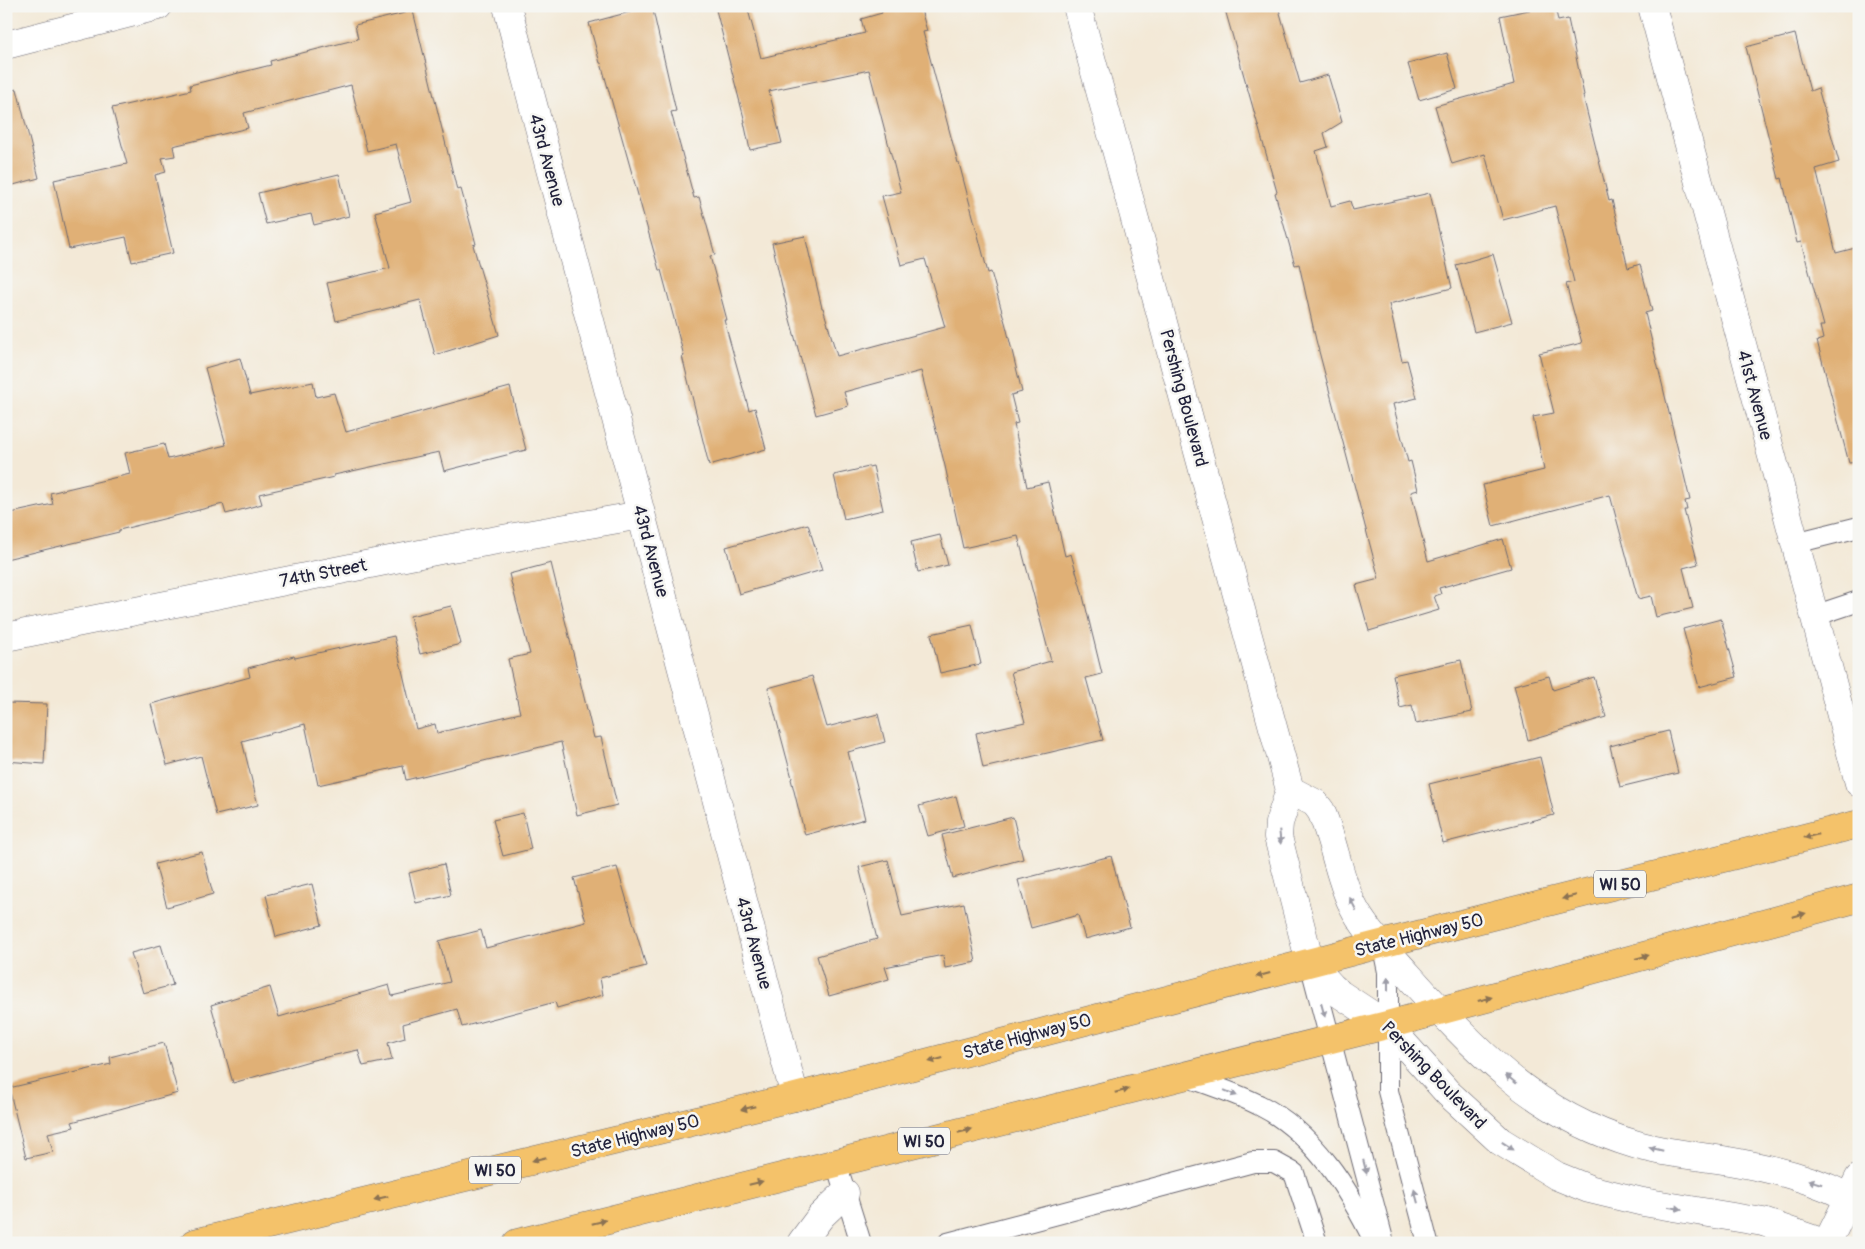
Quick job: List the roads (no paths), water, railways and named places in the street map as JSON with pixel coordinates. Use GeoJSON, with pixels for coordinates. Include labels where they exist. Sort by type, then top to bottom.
{"type":"FeatureCollection","features":[{"type":"Feature","properties":{"kind":"main road","name":"State Highway 50"},"geometry":{"type":"LineString","coordinates":[[194,1243],[795,1097],[1310,962],[1859,824]]}},
{"type":"Feature","properties":{"kind":"main road","name":"WI 50"},"geometry":{"type":"LineString","coordinates":[[517,1243],[1387,1025],[1859,898]]}},
{"type":"Feature","properties":{"kind":"street"},"geometry":{"type":"LineString","coordinates":[[6,45],[158,6]]}},
{"type":"Feature","properties":{"kind":"street","name":"43rd Avenue"},"geometry":{"type":"LineString","coordinates":[[507,6],[795,1097]]}},
{"type":"Feature","properties":{"kind":"street","name":"Pershing Boulevard"},"geometry":{"type":"LineString","coordinates":[[1077,6],[1290,790],[1280,823],[1278,837],[1310,962],[1336,991],[1387,1025],[1448,1093],[1480,1124],[1522,1156],[1557,1176],[1612,1196],[1763,1222],[1825,1243]]}},
{"type":"Feature","properties":{"kind":"street","name":"41st Avenue"},"geometry":{"type":"LineString","coordinates":[[1652,6],[1859,783]]}},
{"type":"Feature","properties":{"kind":"street","name":"74th Street"},"geometry":{"type":"LineString","coordinates":[[6,636],[440,550],[641,515]]}},
{"type":"Feature","properties":{"kind":"street"},"geometry":{"type":"LineString","coordinates":[[1290,790],[1315,803],[1321,811],[1352,904],[1381,944],[1440,1011],[1509,1078],[1563,1115],[1588,1127],[1635,1144],[1668,1152],[1743,1164],[1855,1193],[1825,1243]]}},
{"type":"Feature","properties":{"kind":"street"},"geometry":{"type":"LineString","coordinates":[[801,1243],[821,1216],[845,1193]]}},
{"type":"Feature","properties":{"kind":"lane"},"geometry":{"type":"LineString","coordinates":[[1795,543],[1859,527]]}},
{"type":"Feature","properties":{"kind":"lane"},"geometry":{"type":"LineString","coordinates":[[1814,616],[1859,601]]}},
{"type":"Feature","properties":{"kind":"lane"},"geometry":{"type":"LineString","coordinates":[[1381,944],[1387,960],[1388,972],[1388,1091],[1428,1243]]}},
{"type":"Feature","properties":{"kind":"lane"},"geometry":{"type":"LineString","coordinates":[[1310,962],[1332,1039],[1384,1243]]}},
{"type":"Feature","properties":{"kind":"lane"},"geometry":{"type":"LineString","coordinates":[[1185,1076],[1260,1105],[1282,1119],[1302,1136],[1336,1176],[1352,1199],[1375,1243]]}},
{"type":"Feature","properties":{"kind":"lane"},"geometry":{"type":"LineString","coordinates":[[948,1243],[1253,1162],[1274,1162],[1294,1174],[1316,1240],[1314,1243]]}},
{"type":"Feature","properties":{"kind":"lane"},"geometry":{"type":"LineString","coordinates":[[836,1163],[860,1243]]}}]}
